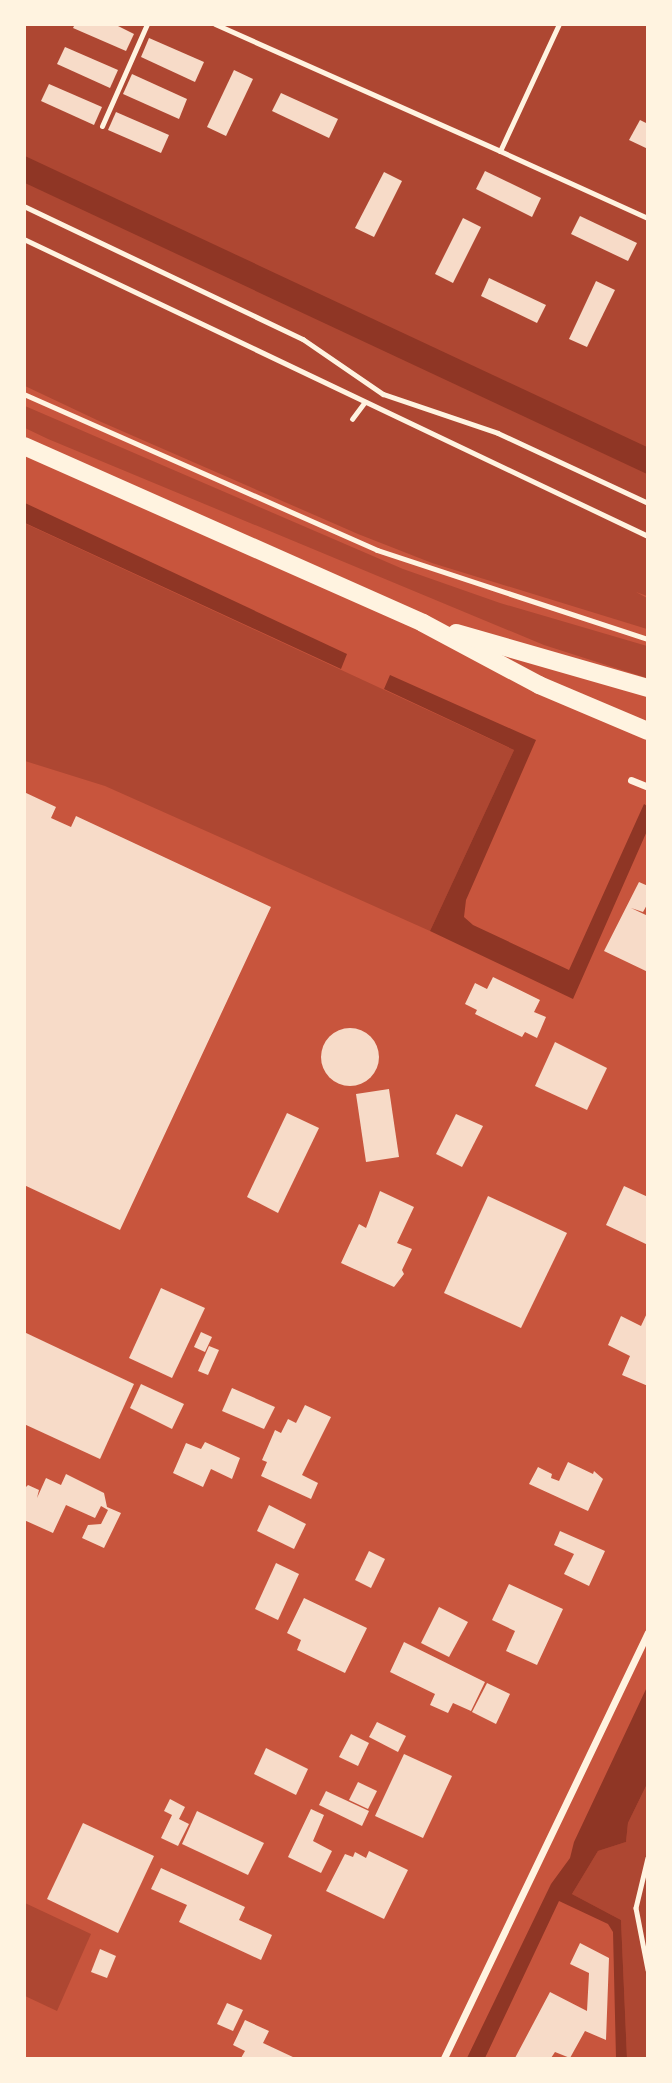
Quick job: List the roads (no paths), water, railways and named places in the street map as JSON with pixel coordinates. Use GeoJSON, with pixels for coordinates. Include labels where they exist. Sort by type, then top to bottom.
{"type":"FeatureCollection","features":[{"type":"Feature","properties":{"kind":"main road"},"geometry":{"type":"LineString","coordinates":[[24,446],[423,623],[539,685],[648,732]]}},
{"type":"Feature","properties":{"kind":"main road"},"geometry":{"type":"LineString","coordinates":[[423,623],[648,688]]}},
{"type":"Feature","properties":{"kind":"street"},"geometry":{"type":"LineString","coordinates":[[631,779],[648,787]]}},
{"type":"Feature","properties":{"kind":"street"},"geometry":{"type":"LineString","coordinates":[[443,2059],[648,1632]]}},
{"type":"Feature","properties":{"kind":"lane"},"geometry":{"type":"LineString","coordinates":[[102,126],[146,24]]}},
{"type":"Feature","properties":{"kind":"lane"},"geometry":{"type":"LineString","coordinates":[[215,24],[648,218]]}},
{"type":"Feature","properties":{"kind":"lane"},"geometry":{"type":"LineString","coordinates":[[500,151],[559,24]]}}]}
